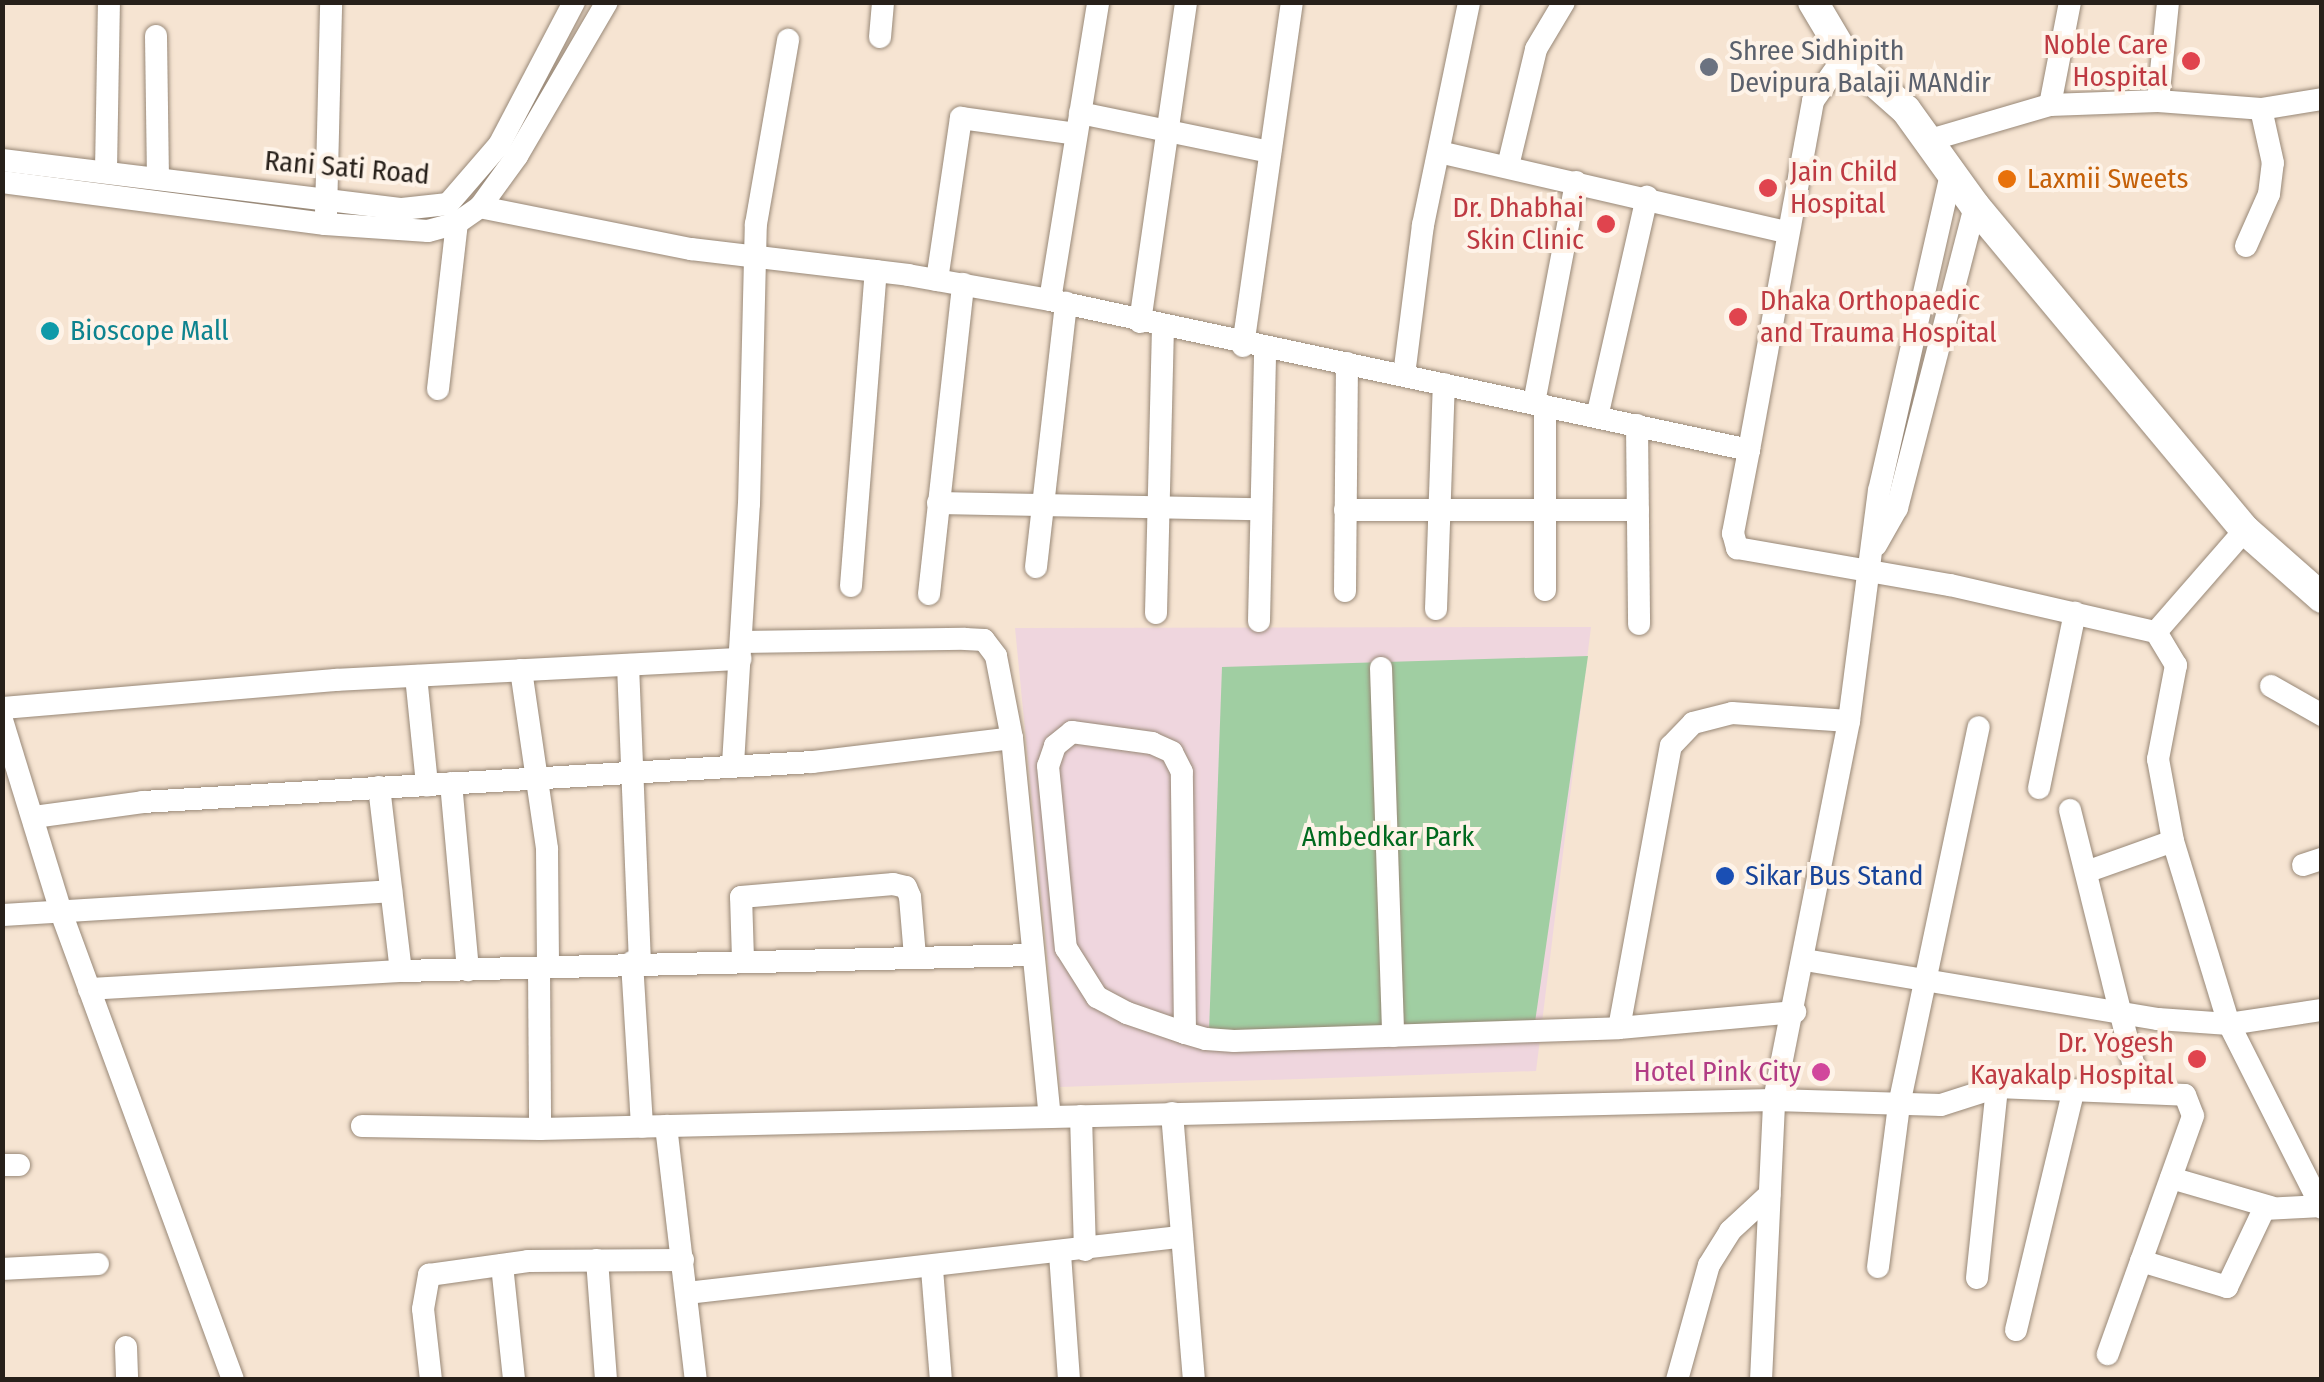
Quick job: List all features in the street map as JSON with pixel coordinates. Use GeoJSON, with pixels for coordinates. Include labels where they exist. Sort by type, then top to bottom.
{"type":"FeatureCollection","features":[{"type":"Feature","properties":{"kind":"main road"},"geometry":{"type":"LineString","coordinates":[[1813,2],[1845,56],[1930,140],[1975,206],[2246,530],[2322,598]]}},
{"type":"Feature","properties":{"kind":"street"},"geometry":{"type":"LineString","coordinates":[[106,171],[110,2]]}},
{"type":"Feature","properties":{"kind":"street"},"geometry":{"type":"LineString","coordinates":[[326,212],[331,2]]}},
{"type":"Feature","properties":{"kind":"street","name":"Rani Sati Road"},"geometry":{"type":"LineString","coordinates":[[2,160],[158,178],[326,212],[448,204],[508,150],[574,2]]}},
{"type":"Feature","properties":{"kind":"street"},"geometry":{"type":"LineString","coordinates":[[2,182],[326,212],[428,230],[457,223],[480,207],[508,150],[606,2]]}},
{"type":"Feature","properties":{"kind":"street"},"geometry":{"type":"LineString","coordinates":[[880,37],[883,2]]}},
{"type":"Feature","properties":{"kind":"street"},"geometry":{"type":"LineString","coordinates":[[1036,567],[1058,302],[1078,124],[1098,2]]}},
{"type":"Feature","properties":{"kind":"street"},"geometry":{"type":"LineString","coordinates":[[1156,613],[1152,325],[1168,133],[1186,2]]}},
{"type":"Feature","properties":{"kind":"street"},"geometry":{"type":"LineString","coordinates":[[1259,620],[1254,348],[1270,152],[1292,2]]}},
{"type":"Feature","properties":{"kind":"street"},"geometry":{"type":"LineString","coordinates":[[1404,375],[1439,152],[1469,2]]}},
{"type":"Feature","properties":{"kind":"street"},"geometry":{"type":"LineString","coordinates":[[1508,166],[1536,49],[1564,2]]}},
{"type":"Feature","properties":{"kind":"street"},"geometry":{"type":"LineString","coordinates":[[2050,105],[2070,2]]}},
{"type":"Feature","properties":{"kind":"street"},"geometry":{"type":"LineString","coordinates":[[2158,101],[2168,2]]}},
{"type":"Feature","properties":{"kind":"street"},"geometry":{"type":"LineString","coordinates":[[156,36],[158,178]]}},
{"type":"Feature","properties":{"kind":"street"},"geometry":{"type":"LineString","coordinates":[[733,764],[758,202],[788,40]]}},
{"type":"Feature","properties":{"kind":"street"},"geometry":{"type":"LineString","coordinates":[[1845,56],[1813,101],[1732,544],[2156,632],[2176,665],[2158,759],[2173,841],[2229,1024],[2321,1207],[2270,1207],[2171,1178]]}},
{"type":"Feature","properties":{"kind":"street"},"geometry":{"type":"LineString","coordinates":[[1930,140],[2050,105],[2158,101],[2262,109],[2322,99]]}},
{"type":"Feature","properties":{"kind":"street"},"geometry":{"type":"LineString","coordinates":[[2246,246],[2269,194],[2273,163],[2262,109]]}},
{"type":"Feature","properties":{"kind":"street"},"geometry":{"type":"LineString","coordinates":[[937,280],[961,118],[1168,133],[1270,152]]}},
{"type":"Feature","properties":{"kind":"street"},"geometry":{"type":"LineString","coordinates":[[1439,152],[1786,232]]}},
{"type":"Feature","properties":{"kind":"street"},"geometry":{"type":"LineString","coordinates":[[1761,1380],[1774,1100],[1849,721],[1876,546],[1880,490],[1952,173]]}},
{"type":"Feature","properties":{"kind":"street"},"geometry":{"type":"LineString","coordinates":[[1545,590],[1540,404],[1576,182]]}},
{"type":"Feature","properties":{"kind":"street"},"geometry":{"type":"LineString","coordinates":[[1597,417],[1647,197]]}},
{"type":"Feature","properties":{"kind":"street"},"geometry":{"type":"LineString","coordinates":[[1876,546],[1897,508],[1975,206]]}},
{"type":"Feature","properties":{"kind":"street"},"geometry":{"type":"LineString","coordinates":[[480,207],[757,260],[876,271],[1058,302],[1254,348],[1404,375],[1750,450]]}},
{"type":"Feature","properties":{"kind":"street"},"geometry":{"type":"LineString","coordinates":[[438,389],[457,223]]}},
{"type":"Feature","properties":{"kind":"street"},"geometry":{"type":"LineString","coordinates":[[851,586],[876,271]]}},
{"type":"Feature","properties":{"kind":"street"},"geometry":{"type":"LineString","coordinates":[[929,594],[963,284]]}},
{"type":"Feature","properties":{"kind":"street"},"geometry":{"type":"LineString","coordinates":[[1344,591],[1346,364]]}},
{"type":"Feature","properties":{"kind":"street"},"geometry":{"type":"LineString","coordinates":[[1436,609],[1444,384]]}},
{"type":"Feature","properties":{"kind":"street"},"geometry":{"type":"LineString","coordinates":[[1637,425],[1639,624]]}},
{"type":"Feature","properties":{"kind":"street"},"geometry":{"type":"LineString","coordinates":[[938,502],[1258,510]]}},
{"type":"Feature","properties":{"kind":"street"},"geometry":{"type":"LineString","coordinates":[[1346,510],[1638,510]]}},
{"type":"Feature","properties":{"kind":"street"},"geometry":{"type":"LineString","coordinates":[[2156,632],[2246,530]]}},
{"type":"Feature","properties":{"kind":"street"},"geometry":{"type":"LineString","coordinates":[[2039,788],[2075,614]]}},
{"type":"Feature","properties":{"kind":"street"},"geometry":{"type":"LineString","coordinates":[[2,708],[416,676],[628,665],[740,650],[984,640],[996,656],[1012,738],[1050,1117]]}},
{"type":"Feature","properties":{"kind":"street"},"geometry":{"type":"LineString","coordinates":[[628,665],[642,1127]]}},
{"type":"Feature","properties":{"kind":"street"},"geometry":{"type":"LineString","coordinates":[[1381,668],[1393,1036]]}},
{"type":"Feature","properties":{"kind":"street"},"geometry":{"type":"LineString","coordinates":[[521,670],[547,849],[540,1129]]}},
{"type":"Feature","properties":{"kind":"street"},"geometry":{"type":"LineString","coordinates":[[416,676],[439,784],[468,970]]}},
{"type":"Feature","properties":{"kind":"street"},"geometry":{"type":"LineString","coordinates":[[2271,686],[2322,715]]}},
{"type":"Feature","properties":{"kind":"street"},"geometry":{"type":"LineString","coordinates":[[1619,1028],[1671,746],[1693,723],[1732,713],[1849,721]]}},
{"type":"Feature","properties":{"kind":"street"},"geometry":{"type":"LineString","coordinates":[[2,720],[62,915],[233,1380]]}},
{"type":"Feature","properties":{"kind":"street"},"geometry":{"type":"LineString","coordinates":[[1878,1268],[1900,1105],[1979,728]]}},
{"type":"Feature","properties":{"kind":"street"},"geometry":{"type":"LineString","coordinates":[[1185,1033],[1182,772],[1172,752],[1152,743],[1072,732],[1055,746],[1048,766],[1066,948],[1097,997],[1185,1033],[1218,1041],[1393,1036],[1619,1028],[1794,1012]]}},
{"type":"Feature","properties":{"kind":"street"},"geometry":{"type":"LineString","coordinates":[[34,818],[142,802],[850,758],[1012,738]]}},
{"type":"Feature","properties":{"kind":"street"},"geometry":{"type":"LineString","coordinates":[[378,788],[401,972]]}},
{"type":"Feature","properties":{"kind":"street"},"geometry":{"type":"LineString","coordinates":[[2070,810],[2140,1090]]}},
{"type":"Feature","properties":{"kind":"street"},"geometry":{"type":"LineString","coordinates":[[2086,872],[2173,841]]}},
{"type":"Feature","properties":{"kind":"street"},"geometry":{"type":"LineString","coordinates":[[743,959],[741,897],[893,884],[906,886],[910,897],[915,956]]}},
{"type":"Feature","properties":{"kind":"street"},"geometry":{"type":"LineString","coordinates":[[2,915],[62,915],[391,890]]}},
{"type":"Feature","properties":{"kind":"street"},"geometry":{"type":"LineString","coordinates":[[89,989],[636,962],[1032,956]]}},
{"type":"Feature","properties":{"kind":"street"},"geometry":{"type":"LineString","coordinates":[[1804,960],[2121,1015],[2229,1024],[2322,1010]]}},
{"type":"Feature","properties":{"kind":"street"},"geometry":{"type":"LineString","coordinates":[[362,1126],[540,1129],[1774,1100],[1951,1104],[1970,1092],[1997,1087],[2072,1092],[2140,1090],[2185,1096],[2193,1103],[2171,1178],[2108,1354]]}},
{"type":"Feature","properties":{"kind":"street"},"geometry":{"type":"LineString","coordinates":[[1977,1278],[1997,1087]]}},
{"type":"Feature","properties":{"kind":"street"},"geometry":{"type":"LineString","coordinates":[[2016,1330],[2072,1092]]}},
{"type":"Feature","properties":{"kind":"street"},"geometry":{"type":"LineString","coordinates":[[1172,1113],[1194,1380]]}},
{"type":"Feature","properties":{"kind":"street"},"geometry":{"type":"LineString","coordinates":[[1081,1116],[1085,1250]]}},
{"type":"Feature","properties":{"kind":"street"},"geometry":{"type":"LineString","coordinates":[[666,1126],[696,1380]]}},
{"type":"Feature","properties":{"kind":"street"},"geometry":{"type":"LineString","coordinates":[[1677,1380],[1709,1265],[1730,1231],[1770,1194]]}},
{"type":"Feature","properties":{"kind":"street"},"geometry":{"type":"LineString","coordinates":[[2141,1261],[2227,1287],[2260,1214],[2270,1207]]}},
{"type":"Feature","properties":{"kind":"street"},"geometry":{"type":"LineString","coordinates":[[687,1293],[932,1269],[1182,1237]]}},
{"type":"Feature","properties":{"kind":"street"},"geometry":{"type":"LineString","coordinates":[[1060,1254],[1070,1380]]}},
{"type":"Feature","properties":{"kind":"street"},"geometry":{"type":"LineString","coordinates":[[597,1260],[606,1380]]}},
{"type":"Feature","properties":{"kind":"street"},"geometry":{"type":"LineString","coordinates":[[430,1380],[423,1309],[429,1275],[445,1268],[683,1260]]}},
{"type":"Feature","properties":{"kind":"street"},"geometry":{"type":"LineString","coordinates":[[2,1268],[98,1264]]}},
{"type":"Feature","properties":{"kind":"street"},"geometry":{"type":"LineString","coordinates":[[502,1265],[514,1380]]}},
{"type":"Feature","properties":{"kind":"street"},"geometry":{"type":"LineString","coordinates":[[932,1269],[940,1380]]}},
{"type":"Feature","properties":{"kind":"street"},"geometry":{"type":"LineString","coordinates":[[126,1347],[127,1380]]}},
{"type":"Feature","properties":{"kind":"shaded area"},"geometry":{"type":"Polygon","coordinates":[[[1591,627],[1536,1071],[1060,1087],[1015,628],[1591,627]]]}},
{"type":"Feature","properties":{"kind":"green space","name":"Ambedkar Park"},"geometry":{"type":"Polygon","coordinates":[[[1588,656],[1534,1029],[1209,1032],[1222,667],[1588,656]]]}},
{"type":"Feature","properties":{"kind":"place","name":"Noble Care Hospital"},"geometry":{"type":"Point","coordinates":[2191,61]}},
{"type":"Feature","properties":{"kind":"place","name":"Shree Sidhipith Devipura Balaji MANdir"},"geometry":{"type":"Point","coordinates":[1709,67]}},
{"type":"Feature","properties":{"kind":"place","name":"Laxmii Sweets"},"geometry":{"type":"Point","coordinates":[2007,179]}},
{"type":"Feature","properties":{"kind":"place","name":"Jain Child Hospital"},"geometry":{"type":"Point","coordinates":[1768,188]}},
{"type":"Feature","properties":{"kind":"place","name":"Dr. Dhabhai Skin Clinic"},"geometry":{"type":"Point","coordinates":[1606,224]}},
{"type":"Feature","properties":{"kind":"place","name":"Dhaka Orthopaedic and Trauma Hospital"},"geometry":{"type":"Point","coordinates":[1738,317]}},
{"type":"Feature","properties":{"kind":"place","name":"Bioscope Mall"},"geometry":{"type":"Point","coordinates":[50,331]}},
{"type":"Feature","properties":{"kind":"place","name":"Sikar Bus Stand"},"geometry":{"type":"Point","coordinates":[1725,876]}},
{"type":"Feature","properties":{"kind":"place","name":"Dr. Yogesh Kayakalp Hospital"},"geometry":{"type":"Point","coordinates":[2197,1059]}},
{"type":"Feature","properties":{"kind":"place","name":"Hotel Pink City"},"geometry":{"type":"Point","coordinates":[1821,1072]}}]}
